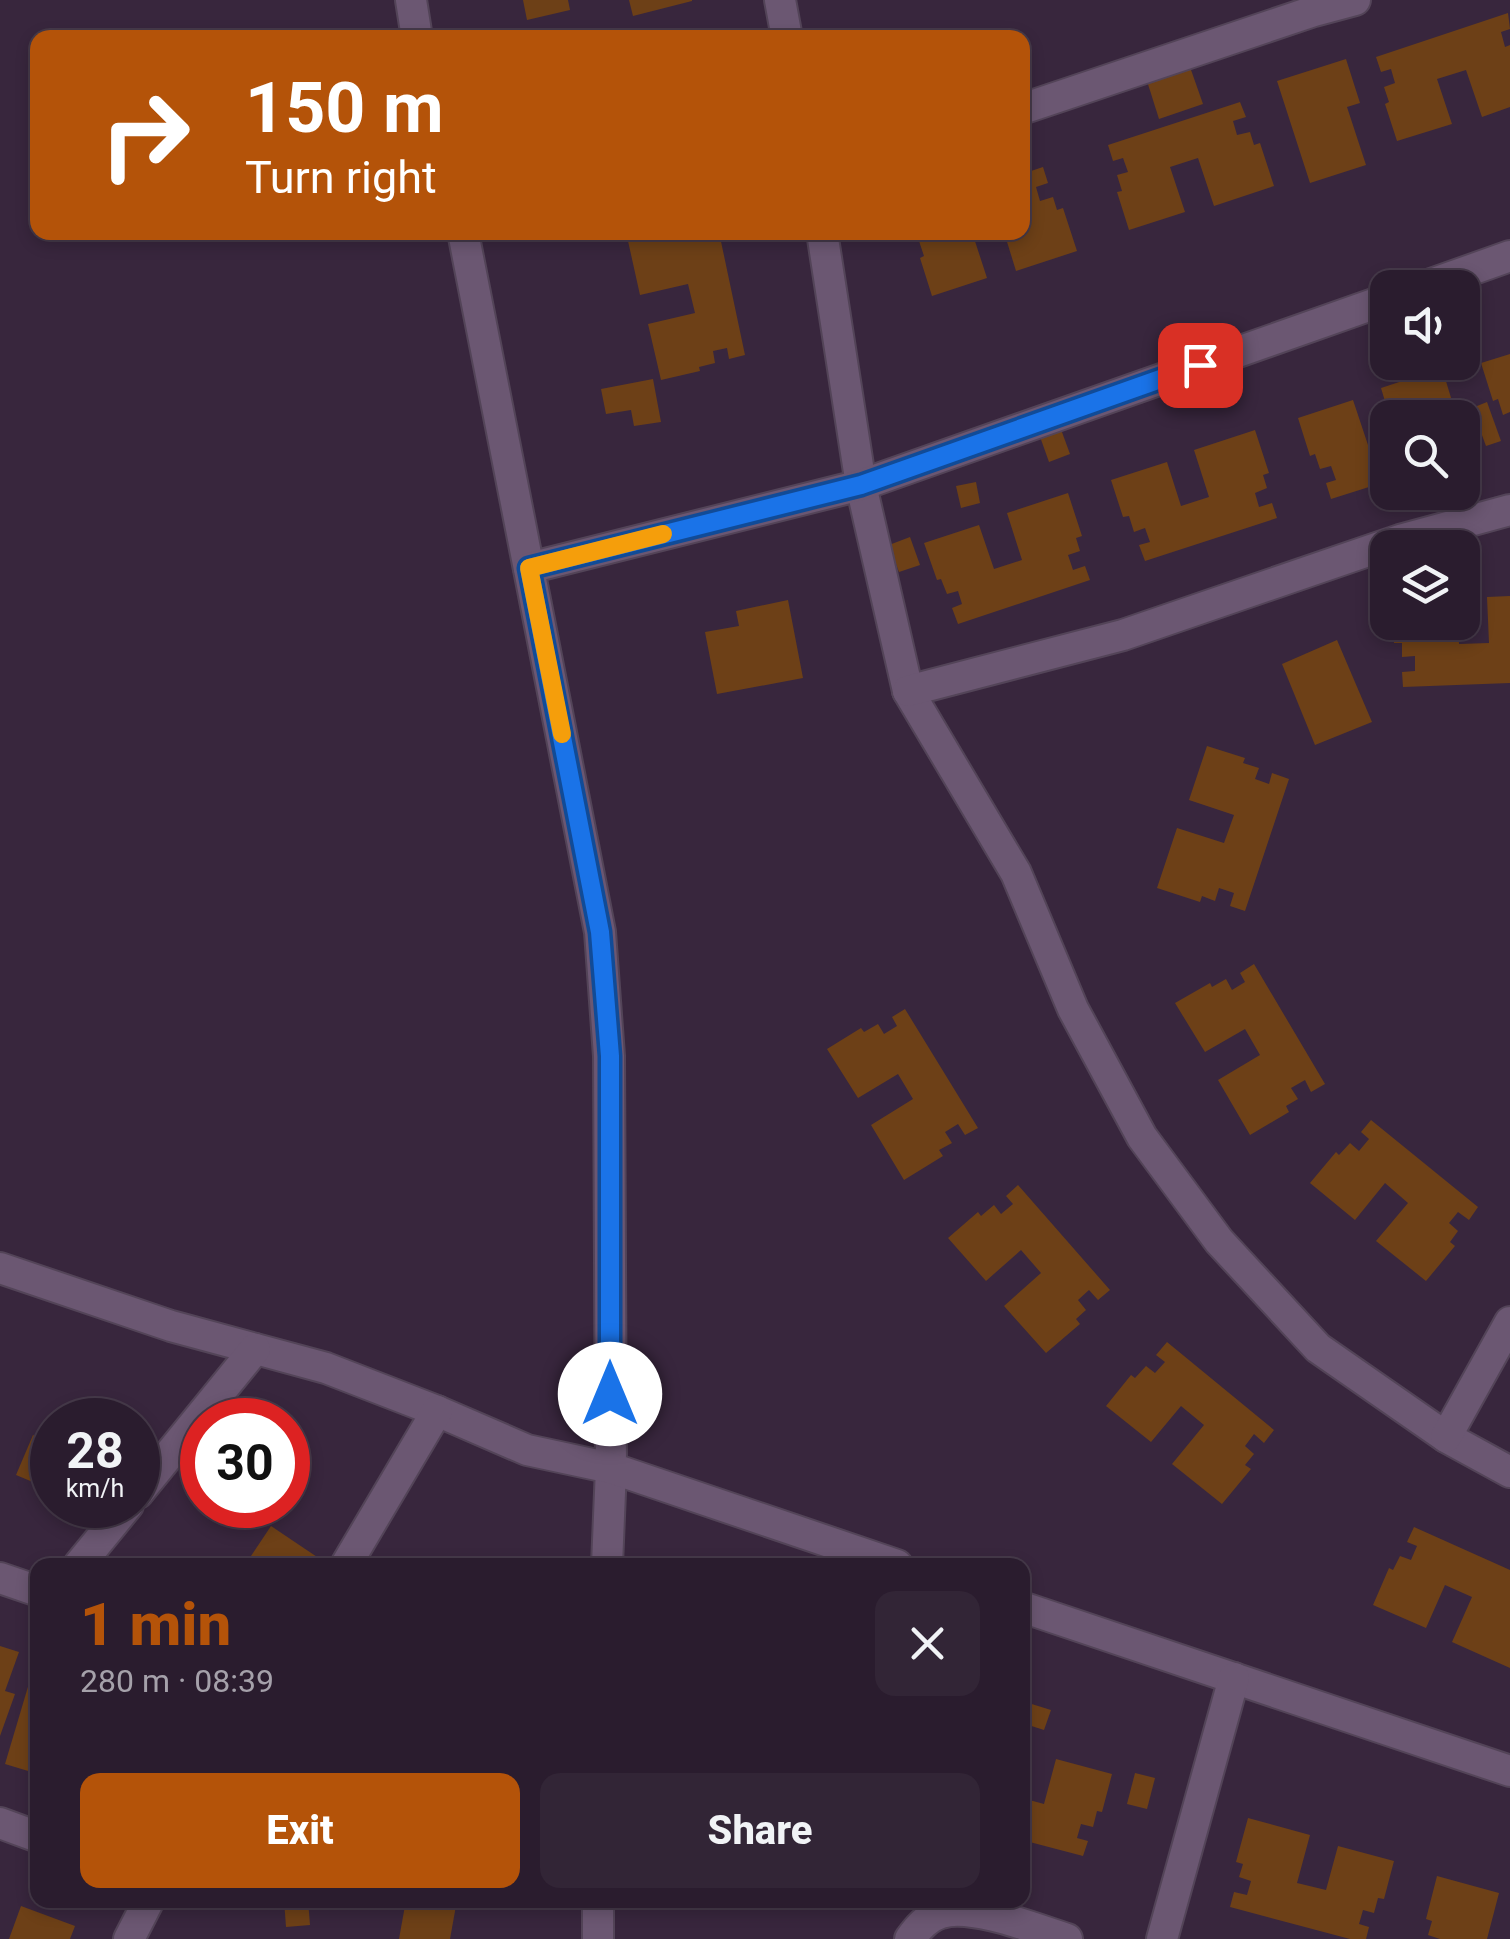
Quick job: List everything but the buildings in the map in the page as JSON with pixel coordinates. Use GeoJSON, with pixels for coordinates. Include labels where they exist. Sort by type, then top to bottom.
{"type":"FeatureCollection","features":[{"type":"Feature","properties":{"kind":"street"},"geometry":{"type":"LineString","coordinates":[[411,0],[416,30]]}},
{"type":"Feature","properties":{"kind":"street"},"geometry":{"type":"LineString","coordinates":[[780,0],[786,30]]}},
{"type":"Feature","properties":{"kind":"street"},"geometry":{"type":"LineString","coordinates":[[1030,106],[1356,0]]}},
{"type":"Feature","properties":{"kind":"street"},"geometry":{"type":"LineString","coordinates":[[465,240],[600,932],[610,1056],[607,1558]]}},
{"type":"Feature","properties":{"kind":"street"},"geometry":{"type":"LineString","coordinates":[[823,240],[861,485],[908,691],[1016,873],[1073,1010],[1142,1136],[1219,1241],[1318,1348],[1446,1437],[1510,1472]]}},
{"type":"Feature","properties":{"kind":"street"},"geometry":{"type":"LineString","coordinates":[[1471,270],[1510,256]]}},
{"type":"Feature","properties":{"kind":"street"},"geometry":{"type":"LineString","coordinates":[[529,568],[861,485],[1370,305]]}},
{"type":"Feature","properties":{"kind":"street"},"geometry":{"type":"LineString","coordinates":[[908,691],[1123,635],[1400,540],[1510,510]]}},
{"type":"Feature","properties":{"kind":"street"},"geometry":{"type":"LineString","coordinates":[[0,1268],[171,1326],[326,1368],[528,1450],[610,1468],[877,1558]]}},
{"type":"Feature","properties":{"kind":"street"},"geometry":{"type":"LineString","coordinates":[[1446,1437],[1510,1322]]}},
{"type":"Feature","properties":{"kind":"street"},"geometry":{"type":"LineString","coordinates":[[160,1466],[255,1349]]}},
{"type":"Feature","properties":{"kind":"street"},"geometry":{"type":"LineString","coordinates":[[350,1558],[437,1411]]}},
{"type":"Feature","properties":{"kind":"street"},"geometry":{"type":"LineString","coordinates":[[85,1558],[109,1528]]}},
{"type":"Feature","properties":{"kind":"street"},"geometry":{"type":"LineString","coordinates":[[0,1578],[30,1588]]}},
{"type":"Feature","properties":{"kind":"street"},"geometry":{"type":"LineString","coordinates":[[1030,1610],[1510,1771]]}},
{"type":"Feature","properties":{"kind":"street"},"geometry":{"type":"LineString","coordinates":[[1162,1939],[1234,1678]]}},
{"type":"Feature","properties":{"kind":"street"},"geometry":{"type":"LineString","coordinates":[[0,1823],[30,1834]]}},
{"type":"Feature","properties":{"kind":"street"},"geometry":{"type":"LineString","coordinates":[[129,1939],[145,1908]]}},
{"type":"Feature","properties":{"kind":"street"},"geometry":{"type":"LineString","coordinates":[[598,1908],[598,1939]]}},
{"type":"Feature","properties":{"kind":"street"},"geometry":{"type":"LineString","coordinates":[[910,1939],[920,1926],[942,1912],[980,1912],[1067,1939]]}},
{"type":"Feature","properties":{"kind":"slow traffic"},"geometry":{"type":"LineString","coordinates":[[562,734],[529,568],[663,534]]}},
{"type":"Feature","properties":{"kind":"route"},"geometry":{"type":"LineString","coordinates":[[610,1394],[610,1056],[600,932],[529,568],[861,485],[1200,365]]}}]}
